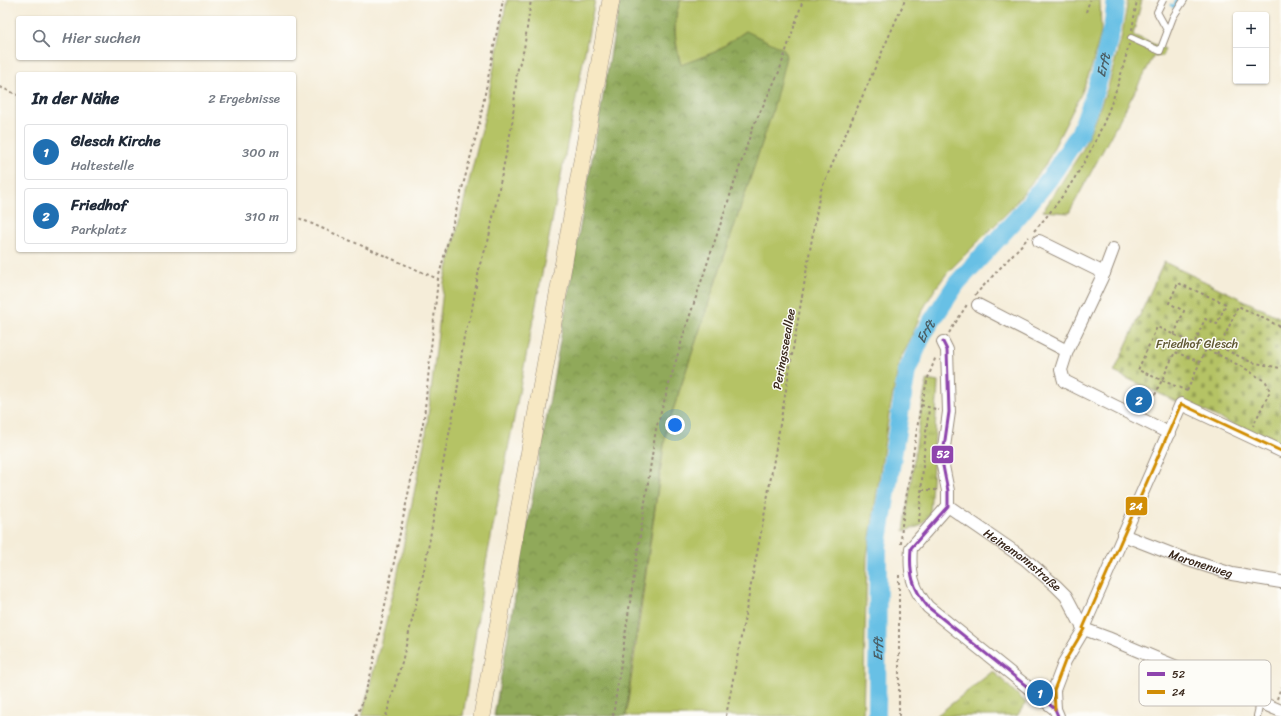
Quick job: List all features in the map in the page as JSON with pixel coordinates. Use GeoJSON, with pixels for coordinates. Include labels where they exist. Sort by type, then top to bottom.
{"type":"FeatureCollection","features":[{"type":"Feature","properties":{"kind":"main road"},"geometry":{"type":"LineString","coordinates":[[482,716],[611,0]]}},
{"type":"Feature","properties":{"kind":"street"},"geometry":{"type":"LineString","coordinates":[[1038,241],[1104,274]]}},
{"type":"Feature","properties":{"kind":"street"},"geometry":{"type":"LineString","coordinates":[[1113,249],[1104,274],[1067,351],[1061,370],[1064,381],[1168,434]]}},
{"type":"Feature","properties":{"kind":"street"},"geometry":{"type":"LineString","coordinates":[[974,300],[1067,351]]}},
{"type":"Feature","properties":{"kind":"street"},"geometry":{"type":"LineString","coordinates":[[943,342],[947,350],[949,412],[942,461],[948,491],[948,506],[911,548],[910,556],[914,585],[920,597],[928,607],[1056,713]]}},
{"type":"Feature","properties":{"kind":"street"},"geometry":{"type":"LineString","coordinates":[[1056,713],[1054,690],[1065,661],[1083,628],[1181,404],[1281,451]]}},
{"type":"Feature","properties":{"kind":"street","name":"Heinemannstraße"},"geometry":{"type":"LineString","coordinates":[[948,506],[1025,559],[1056,586],[1066,596],[1083,628]]}},
{"type":"Feature","properties":{"kind":"street","name":"Maronenweg"},"geometry":{"type":"LineString","coordinates":[[1123,535],[1182,558],[1232,574],[1281,582]]}},
{"type":"Feature","properties":{"kind":"street"},"geometry":{"type":"LineString","coordinates":[[1083,628],[1159,660]]}},
{"type":"Feature","properties":{"kind":"street"},"geometry":{"type":"LineString","coordinates":[[1268,706],[1281,711]]}},
{"type":"Feature","properties":{"kind":"lane"},"geometry":{"type":"LineString","coordinates":[[1162,0],[1157,12],[1167,30]]}},
{"type":"Feature","properties":{"kind":"lane"},"geometry":{"type":"LineString","coordinates":[[1131,38],[1160,51],[1167,30],[1184,0]]}},
{"type":"Feature","properties":{"kind":"lane"},"geometry":{"type":"LineString","coordinates":[[1257,716],[1259,706]]}},
{"type":"Feature","properties":{"kind":"path"},"geometry":{"type":"LineString","coordinates":[[356,716],[361,706],[370,677],[424,418],[438,279],[479,125],[503,0]]}},
{"type":"Feature","properties":{"kind":"path"},"geometry":{"type":"LineString","coordinates":[[386,716],[402,662],[425,566],[445,453],[452,425],[464,336],[471,314],[480,264],[488,242],[512,125],[516,72],[524,49],[531,0]]}},
{"type":"Feature","properties":{"kind":"path"},"geometry":{"type":"LineString","coordinates":[[613,716],[656,429],[684,333],[753,127],[780,72],[804,0]]}},
{"type":"Feature","properties":{"kind":"path","name":"Peringsseeallee"},"geometry":{"type":"LineString","coordinates":[[726,716],[766,506],[820,192],[905,0]]}},
{"type":"Feature","properties":{"kind":"path"},"geometry":{"type":"LineString","coordinates":[[1086,12],[1090,0]]}},
{"type":"Feature","properties":{"kind":"path"},"geometry":{"type":"LineString","coordinates":[[901,548],[902,525],[921,405],[928,378],[943,342],[965,306],[974,300],[1054,209],[1094,144],[1116,92],[1131,38],[1137,0]]}},
{"type":"Feature","properties":{"kind":"path"},"geometry":{"type":"LineString","coordinates":[[0,87],[16,94]]}},
{"type":"Feature","properties":{"kind":"path"},"geometry":{"type":"LineString","coordinates":[[296,217],[438,279]]}},
{"type":"Feature","properties":{"kind":"path"},"geometry":{"type":"LineString","coordinates":[[1174,335],[1184,311],[1169,303],[1178,282],[1226,304],[1217,324],[1205,319],[1194,344]]}},
{"type":"Feature","properties":{"kind":"path"},"geometry":{"type":"LineString","coordinates":[[1217,354],[1238,306],[1281,327]]}},
{"type":"Feature","properties":{"kind":"path"},"geometry":{"type":"LineString","coordinates":[[1187,391],[1138,370],[1157,327],[1217,354],[1266,382],[1270,391],[1253,426]]}},
{"type":"Feature","properties":{"kind":"path"},"geometry":{"type":"LineString","coordinates":[[1220,347],[1251,362],[1280,368],[1281,366]]}},
{"type":"Feature","properties":{"kind":"path"},"geometry":{"type":"LineString","coordinates":[[1181,404],[1206,349]]}},
{"type":"Feature","properties":{"kind":"path"},"geometry":{"type":"LineString","coordinates":[[1155,395],[1175,352],[1200,362]]}},
{"type":"Feature","properties":{"kind":"path"},"geometry":{"type":"LineString","coordinates":[[921,405],[949,412]]}},
{"type":"Feature","properties":{"kind":"path"},"geometry":{"type":"LineString","coordinates":[[918,539],[925,440],[929,408]]}},
{"type":"Feature","properties":{"kind":"path"},"geometry":{"type":"LineString","coordinates":[[922,490],[948,491]]}},
{"type":"Feature","properties":{"kind":"path"},"geometry":{"type":"LineString","coordinates":[[899,571],[899,716]]}},
{"type":"Feature","properties":{"kind":"green space"},"geometry":{"type":"Polygon","coordinates":[[[507,0],[595,0],[486,563],[463,716],[362,716],[396,582],[426,434],[444,282],[482,129],[507,0]]]}},
{"type":"Feature","properties":{"kind":"green space"},"geometry":{"type":"Polygon","coordinates":[[[620,0],[681,0],[676,16],[675,32],[681,65],[715,52],[746,31],[784,49],[786,57],[772,113],[666,431],[632,663],[626,716],[494,716],[620,0]]]}},
{"type":"Feature","properties":{"kind":"green space"},"geometry":{"type":"Polygon","coordinates":[[[681,0],[1100,0],[1101,33],[1091,69],[1082,92],[1044,167],[1009,211],[948,272],[935,289],[922,311],[907,347],[900,359],[889,414],[867,557],[863,716],[626,716],[666,431],[772,113],[746,31],[715,52],[681,66],[676,41],[675,24],[681,0]]]}},
{"type":"Feature","properties":{"kind":"green space"},"geometry":{"type":"Polygon","coordinates":[[[1128,0],[1142,0],[1133,35],[1165,49],[1162,56],[1154,56],[1069,213],[1043,211],[1083,149],[1108,87],[1121,39],[1128,0]]]}},
{"type":"Feature","properties":{"kind":"green space","name":"Friedhof Glesch"},"geometry":{"type":"Polygon","coordinates":[[[1164,262],[1281,318],[1281,448],[1188,403],[1175,401],[1114,372],[1164,262]]]}},
{"type":"Feature","properties":{"kind":"green space"},"geometry":{"type":"Polygon","coordinates":[[[927,380],[938,382],[930,514],[920,526],[904,531],[921,410],[927,380]]]}},
{"type":"Feature","properties":{"kind":"green space"},"geometry":{"type":"Polygon","coordinates":[[[993,671],[1026,703],[1017,716],[936,716],[993,671]]]}},
{"type":"Feature","properties":{"kind":"waterway","name":"Erft"},"geometry":{"type":"LineString","coordinates":[[877,716],[878,546],[907,371],[923,334],[957,283],[1017,218],[1049,179],[1079,134],[1100,76],[1113,23],[1116,0]]}},
{"type":"Feature","properties":{"kind":"waterway"},"geometry":{"type":"LineString","coordinates":[[1171,5],[1174,7],[1177,0]]}},
{"type":"Feature","properties":{"kind":"transit line","name":"52"},"geometry":{"type":"LineString","coordinates":[[943,342],[947,350],[949,412],[942,461],[948,491],[948,506],[911,548],[911,573],[915,587],[928,607],[1055,709],[1058,716]]}},
{"type":"Feature","properties":{"kind":"transit line","name":"24"},"geometry":{"type":"LineString","coordinates":[[1055,709],[1054,690],[1065,661],[1084,629],[1083,628],[1181,404],[1281,451]]}},
{"type":"Feature","properties":{"kind":"place","name":"Friedhof"},"geometry":{"type":"Point","coordinates":[1139,400]}},
{"type":"Feature","properties":{"kind":"place","name":"Glesch Kirche"},"geometry":{"type":"Point","coordinates":[1040,693]}}]}
